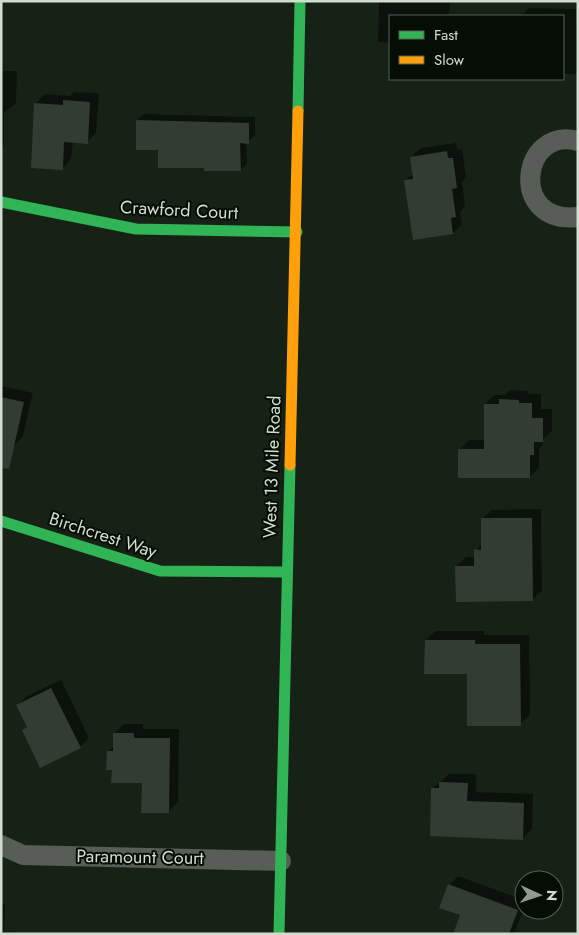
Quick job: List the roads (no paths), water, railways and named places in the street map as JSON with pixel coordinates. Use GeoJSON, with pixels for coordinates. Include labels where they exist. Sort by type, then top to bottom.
{"type":"FeatureCollection","features":[{"type":"Feature","properties":{"kind":"street","name":"West 13 Mile Road"},"geometry":{"type":"LineString","coordinates":[[279,934],[286,572],[297,232],[300,1]]}},
{"type":"Feature","properties":{"kind":"street"},"geometry":{"type":"LineString","coordinates":[[578,141],[572,139],[556,141],[542,149],[533,161],[529,176],[531,191],[539,205],[551,214],[566,218],[578,216]]}},
{"type":"Feature","properties":{"kind":"street","name":"Crawford Court"},"geometry":{"type":"LineString","coordinates":[[1,202],[136,229],[297,232]]}},
{"type":"Feature","properties":{"kind":"street","name":"Birchcrest Way"},"geometry":{"type":"LineString","coordinates":[[1,521],[160,572],[232,570],[286,572]]}},
{"type":"Feature","properties":{"kind":"street","name":"Paramount Court"},"geometry":{"type":"LineString","coordinates":[[1,845],[23,855],[281,861]]}}]}
